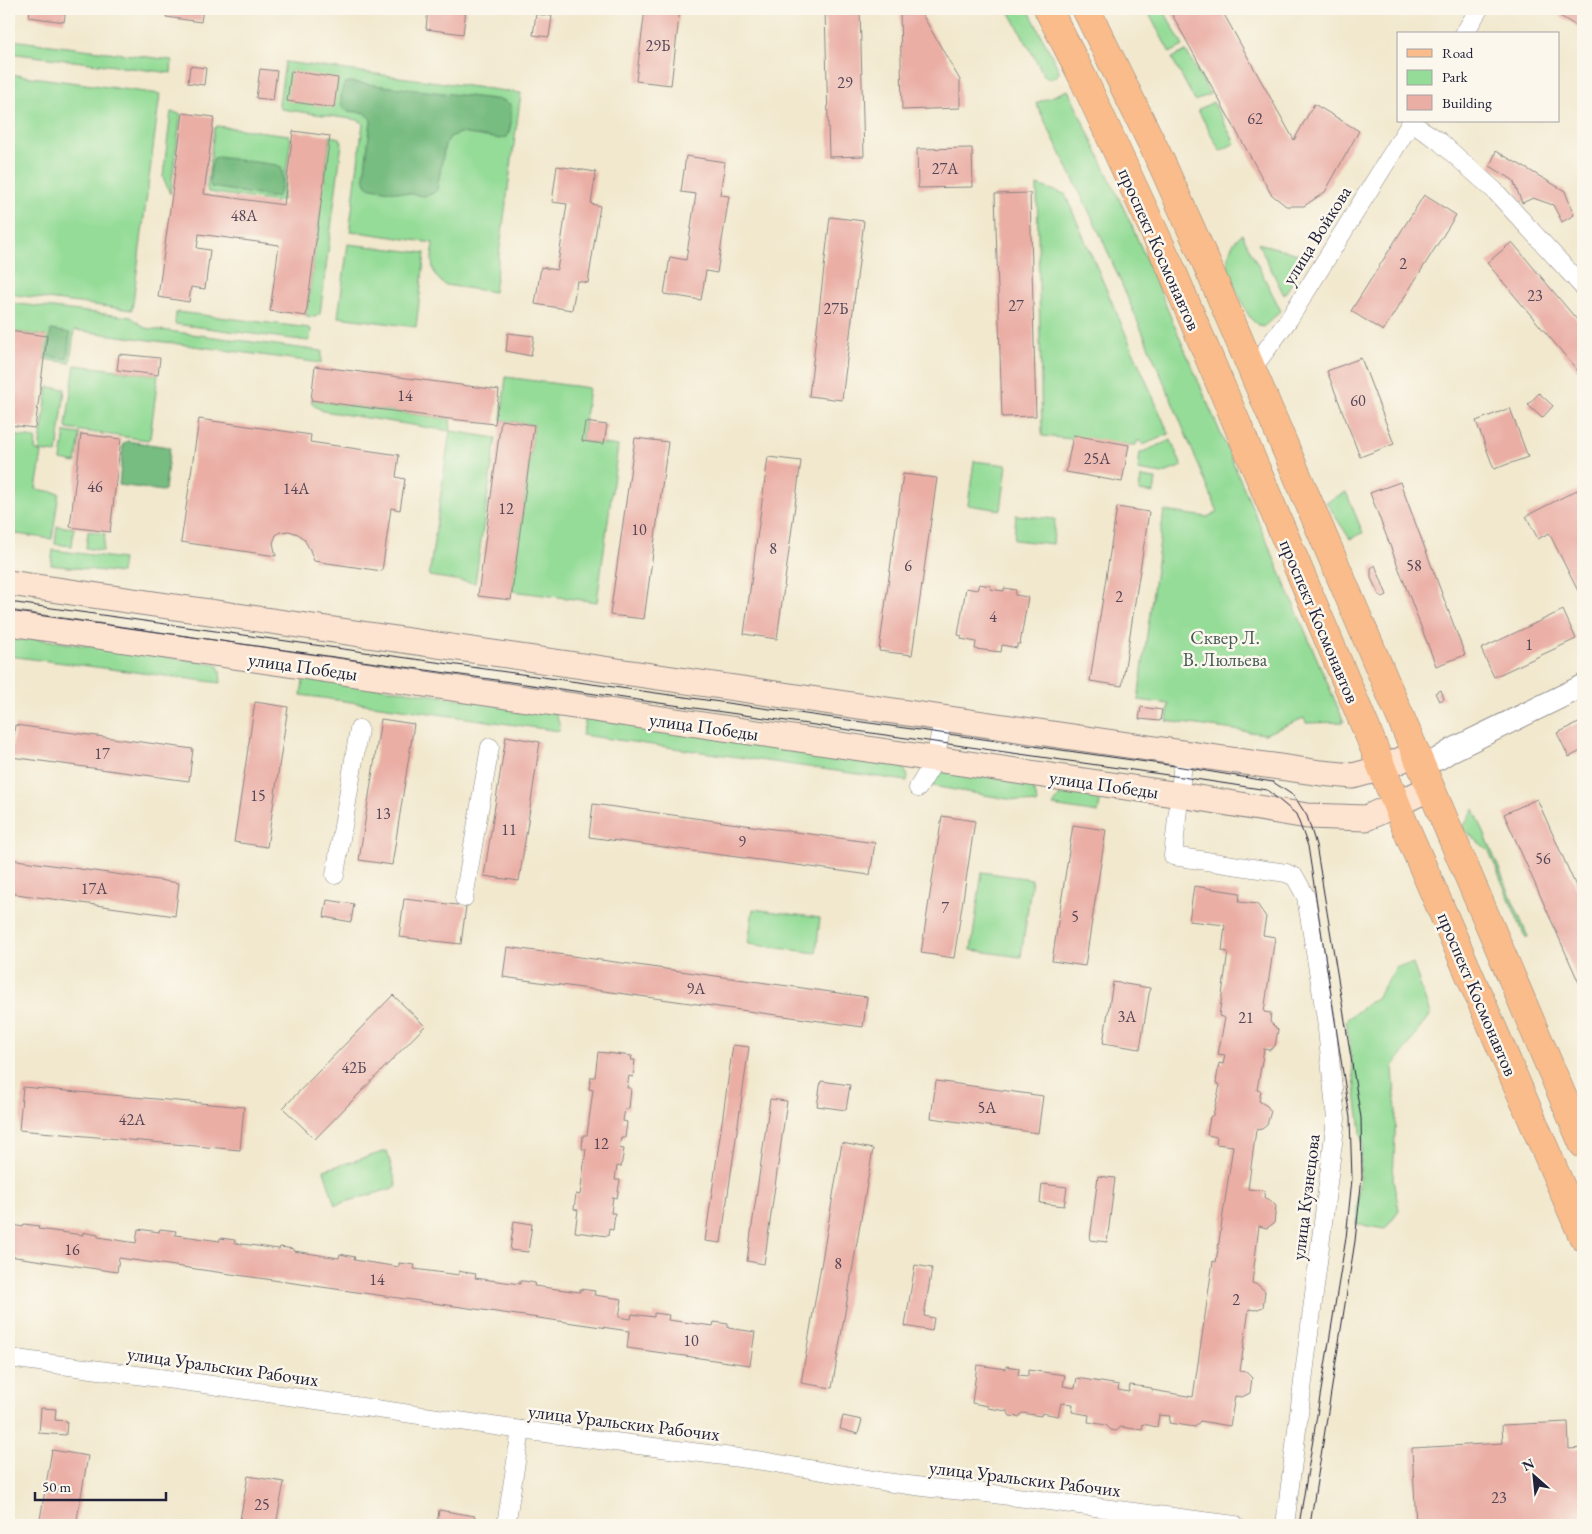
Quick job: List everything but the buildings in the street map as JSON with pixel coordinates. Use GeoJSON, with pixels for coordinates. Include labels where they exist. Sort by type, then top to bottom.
{"type":"FeatureCollection","features":[{"type":"Feature","properties":{"kind":"main road","name":"проспект Космонавтов"},"geometry":{"type":"LineString","coordinates":[[1048,9],[1082,76],[1171,268],[1397,804],[1583,1238]]}},
{"type":"Feature","properties":{"kind":"main road","name":"проспект Космонавтов"},"geometry":{"type":"LineString","coordinates":[[1086,9],[1162,164],[1427,757],[1430,788],[1583,1144]]}},
{"type":"Feature","properties":{"kind":"main road"},"geometry":{"type":"LineString","coordinates":[[9,583],[1322,773],[1353,776],[1427,757]]}},
{"type":"Feature","properties":{"kind":"main road","name":"улица Победы"},"geometry":{"type":"LineString","coordinates":[[9,623],[1180,795],[1296,814],[1366,818],[1430,788]]}},
{"type":"Feature","properties":{"kind":"street"},"geometry":{"type":"LineString","coordinates":[[1465,32],[1479,9]]}},
{"type":"Feature","properties":{"kind":"street","name":"улица Войкова"},"geometry":{"type":"LineString","coordinates":[[1252,369],[1289,319],[1411,122]]}},
{"type":"Feature","properties":{"kind":"street"},"geometry":{"type":"LineString","coordinates":[[1411,122],[1438,140],[1496,191],[1583,287]]}},
{"type":"Feature","properties":{"kind":"street"},"geometry":{"type":"LineString","coordinates":[[1427,757],[1452,750],[1583,686]]}},
{"type":"Feature","properties":{"kind":"street"},"geometry":{"type":"LineString","coordinates":[[918,788],[935,760],[943,719]]}},
{"type":"Feature","properties":{"kind":"street"},"geometry":{"type":"LineString","coordinates":[[335,875],[359,729]]}},
{"type":"Feature","properties":{"kind":"street"},"geometry":{"type":"LineString","coordinates":[[464,898],[490,747]]}},
{"type":"Feature","properties":{"kind":"street"},"geometry":{"type":"LineString","coordinates":[[1180,795],[1184,753]]}},
{"type":"Feature","properties":{"kind":"street","name":"улица Кузнецова"},"geometry":{"type":"LineString","coordinates":[[1180,795],[1173,856],[1286,873],[1295,877],[1306,897],[1326,1018],[1336,1119],[1285,1525]]}},
{"type":"Feature","properties":{"kind":"street","name":"улица Уральских Рабочих"},"geometry":{"type":"LineString","coordinates":[[9,1358],[212,1385],[520,1430],[763,1462],[895,1483],[1234,1525]]}},
{"type":"Feature","properties":{"kind":"street"},"geometry":{"type":"LineString","coordinates":[[506,1525],[520,1430]]}},
{"type":"Feature","properties":{"kind":"green space"},"geometry":{"type":"Polygon","coordinates":[[[1008,9],[1028,9],[1059,70],[1056,76],[1051,78],[1045,77],[1008,9]]]}},
{"type":"Feature","properties":{"kind":"green space"},"geometry":{"type":"Polygon","coordinates":[[[1153,9],[1163,9],[1183,46],[1170,53],[1148,12],[1153,9]]]}},
{"type":"Feature","properties":{"kind":"green space"},"geometry":{"type":"Polygon","coordinates":[[[11,40],[172,60],[171,73],[9,53],[11,40]]]}},
{"type":"Feature","properties":{"kind":"green space"},"geometry":{"type":"Polygon","coordinates":[[[1186,51],[1210,94],[1195,101],[1172,58],[1186,51]]]}},
{"type":"Feature","properties":{"kind":"green space"},"geometry":{"type":"Polygon","coordinates":[[[285,62],[521,93],[494,292],[445,285],[440,281],[433,267],[433,243],[351,231],[350,226],[363,123],[358,120],[281,109],[279,104],[285,62]]]}},
{"type":"Feature","properties":{"kind":"green space"},"geometry":{"type":"Polygon","coordinates":[[[9,74],[160,94],[132,310],[9,294],[9,74]]]}},
{"type":"Feature","properties":{"kind":"green space"},"geometry":{"type":"Polygon","coordinates":[[[350,82],[502,100],[510,104],[511,121],[509,133],[507,137],[500,139],[460,133],[450,137],[445,145],[437,190],[432,194],[424,196],[371,188],[366,184],[364,176],[371,120],[366,113],[347,111],[342,107],[343,89],[345,83],[350,82]]]}},
{"type":"Feature","properties":{"kind":"green space","name":"Сквер Л. В. Люльева"},"geometry":{"type":"Polygon","coordinates":[[[1068,90],[1131,224],[1344,722],[1306,723],[1304,718],[1265,734],[1167,721],[1169,704],[1138,700],[1164,511],[1207,517],[1218,512],[1100,234],[1036,103],[1068,90]]]}},
{"type":"Feature","properties":{"kind":"green space"},"geometry":{"type":"Polygon","coordinates":[[[1213,102],[1235,143],[1220,151],[1198,110],[1213,102]]]}},
{"type":"Feature","properties":{"kind":"green space"},"geometry":{"type":"Polygon","coordinates":[[[171,112],[181,114],[170,194],[163,177],[171,112]]]}},
{"type":"Feature","properties":{"kind":"green space"},"geometry":{"type":"Polygon","coordinates":[[[217,126],[289,135],[291,139],[282,200],[276,202],[208,192],[214,129],[217,126]]]}},
{"type":"Feature","properties":{"kind":"green space"},"geometry":{"type":"Polygon","coordinates":[[[330,136],[340,138],[342,143],[320,314],[315,317],[306,316],[330,136]]]}},
{"type":"Feature","properties":{"kind":"green space"},"geometry":{"type":"Polygon","coordinates":[[[218,157],[281,167],[282,182],[277,197],[211,187],[212,165],[214,158],[218,157]]]}},
{"type":"Feature","properties":{"kind":"green space"},"geometry":{"type":"Polygon","coordinates":[[[1037,185],[1065,194],[1169,434],[1143,445],[1140,441],[1137,441],[1136,445],[1131,445],[1042,436],[1037,185]]]}},
{"type":"Feature","properties":{"kind":"green space"},"geometry":{"type":"Polygon","coordinates":[[[1242,234],[1281,311],[1263,327],[1254,322],[1248,315],[1229,272],[1228,256],[1235,241],[1242,234]]]}},
{"type":"Feature","properties":{"kind":"green space"},"geometry":{"type":"Polygon","coordinates":[[[1258,243],[1309,257],[1284,295],[1258,243]]]}},
{"type":"Feature","properties":{"kind":"green space"},"geometry":{"type":"Polygon","coordinates":[[[348,244],[425,253],[416,327],[338,317],[348,244]]]}},
{"type":"Feature","properties":{"kind":"green space"},"geometry":{"type":"Polygon","coordinates":[[[9,303],[131,317],[145,328],[322,351],[321,363],[74,330],[70,363],[44,359],[46,336],[9,331],[9,303]]]}},
{"type":"Feature","properties":{"kind":"green space"},"geometry":{"type":"Polygon","coordinates":[[[177,312],[310,328],[310,340],[175,324],[177,312]]]}},
{"type":"Feature","properties":{"kind":"green space"},"geometry":{"type":"Polygon","coordinates":[[[51,330],[70,333],[67,359],[47,356],[51,330]]]}},
{"type":"Feature","properties":{"kind":"green space"},"geometry":{"type":"Polygon","coordinates":[[[75,365],[158,375],[150,438],[148,440],[67,429],[75,365]]]}},
{"type":"Feature","properties":{"kind":"green space"},"geometry":{"type":"Polygon","coordinates":[[[506,377],[589,388],[582,441],[618,446],[597,602],[512,591],[534,425],[501,420],[506,377]]]}},
{"type":"Feature","properties":{"kind":"green space"},"geometry":{"type":"Polygon","coordinates":[[[48,387],[65,389],[57,453],[39,451],[48,387]]]}},
{"type":"Feature","properties":{"kind":"green space"},"geometry":{"type":"Polygon","coordinates":[[[311,400],[450,419],[451,431],[496,438],[475,583],[429,576],[450,431],[323,411],[313,405],[311,400]]]}},
{"type":"Feature","properties":{"kind":"green space"},"geometry":{"type":"Polygon","coordinates":[[[65,432],[80,434],[76,463],[61,460],[65,432]]]}},
{"type":"Feature","properties":{"kind":"green space"},"geometry":{"type":"Polygon","coordinates":[[[9,435],[36,438],[35,450],[42,453],[36,489],[59,493],[52,539],[9,533],[9,435]]]}},
{"type":"Feature","properties":{"kind":"green space"},"geometry":{"type":"Polygon","coordinates":[[[1171,440],[1182,466],[1162,474],[1138,470],[1140,453],[1171,440]]]}},
{"type":"Feature","properties":{"kind":"green space"},"geometry":{"type":"Polygon","coordinates":[[[127,441],[170,447],[165,490],[119,485],[123,444],[127,441]]]}},
{"type":"Feature","properties":{"kind":"green space"},"geometry":{"type":"Polygon","coordinates":[[[974,461],[1007,465],[1001,510],[968,505],[974,461]]]}},
{"type":"Feature","properties":{"kind":"green space"},"geometry":{"type":"Polygon","coordinates":[[[1141,477],[1156,479],[1154,493],[1139,491],[1141,477]]]}},
{"type":"Feature","properties":{"kind":"green space"},"geometry":{"type":"Polygon","coordinates":[[[1346,492],[1363,533],[1350,539],[1326,502],[1346,492]]]}},
{"type":"Feature","properties":{"kind":"green space"},"geometry":{"type":"Polygon","coordinates":[[[1016,515],[1055,519],[1053,544],[1014,540],[1016,515]]]}},
{"type":"Feature","properties":{"kind":"green space"},"geometry":{"type":"Polygon","coordinates":[[[57,526],[74,528],[72,546],[55,544],[57,526]]]}},
{"type":"Feature","properties":{"kind":"green space"},"geometry":{"type":"Polygon","coordinates":[[[88,531],[105,534],[103,551],[86,548],[88,531]]]}},
{"type":"Feature","properties":{"kind":"green space"},"geometry":{"type":"Polygon","coordinates":[[[53,550],[123,559],[121,573],[51,565],[53,550]]]}},
{"type":"Feature","properties":{"kind":"green space"},"geometry":{"type":"Polygon","coordinates":[[[9,635],[217,664],[221,683],[9,656],[9,635]]]}},
{"type":"Feature","properties":{"kind":"green space"},"geometry":{"type":"Polygon","coordinates":[[[306,677],[555,712],[560,726],[559,731],[301,695],[303,681],[306,677]]]}},
{"type":"Feature","properties":{"kind":"green space"},"geometry":{"type":"Polygon","coordinates":[[[586,718],[900,762],[908,776],[907,781],[582,735],[586,718]]]}},
{"type":"Feature","properties":{"kind":"green space"},"geometry":{"type":"Polygon","coordinates":[[[935,768],[1030,783],[1036,796],[1037,804],[926,785],[935,768]]]}},
{"type":"Feature","properties":{"kind":"green space"},"geometry":{"type":"Polygon","coordinates":[[[1065,787],[1102,793],[1098,813],[1053,806],[1065,787]]]}},
{"type":"Feature","properties":{"kind":"green space"},"geometry":{"type":"Polygon","coordinates":[[[1474,809],[1528,937],[1525,937],[1489,851],[1462,828],[1474,809]]]}},
{"type":"Feature","properties":{"kind":"green space"},"geometry":{"type":"Polygon","coordinates":[[[982,872],[1032,879],[1021,957],[971,950],[982,872]]]}},
{"type":"Feature","properties":{"kind":"green space"},"geometry":{"type":"Polygon","coordinates":[[[753,909],[820,918],[816,953],[748,944],[753,909]]]}},
{"type":"Feature","properties":{"kind":"green space"},"geometry":{"type":"Polygon","coordinates":[[[1413,964],[1430,1014],[1393,1067],[1396,1112],[1393,1179],[1399,1210],[1385,1229],[1356,1224],[1362,1138],[1346,1020],[1378,996],[1397,966],[1413,964]]]}},
{"type":"Feature","properties":{"kind":"green space"},"geometry":{"type":"Polygon","coordinates":[[[387,1151],[397,1187],[335,1205],[324,1170],[387,1151]]]}},
{"type":"Feature","properties":{"kind":"tram line"},"geometry":{"type":"LineString","coordinates":[[9,602],[1182,767],[1273,782],[1294,796],[1307,816],[1316,845],[1361,1118],[1362,1177],[1355,1241],[1310,1525]]}},
{"type":"Feature","properties":{"kind":"tram line"},"geometry":{"type":"LineString","coordinates":[[9,611],[1267,790],[1296,814],[1308,846],[1350,1118],[1352,1179],[1346,1238],[1299,1525]]}}]}
